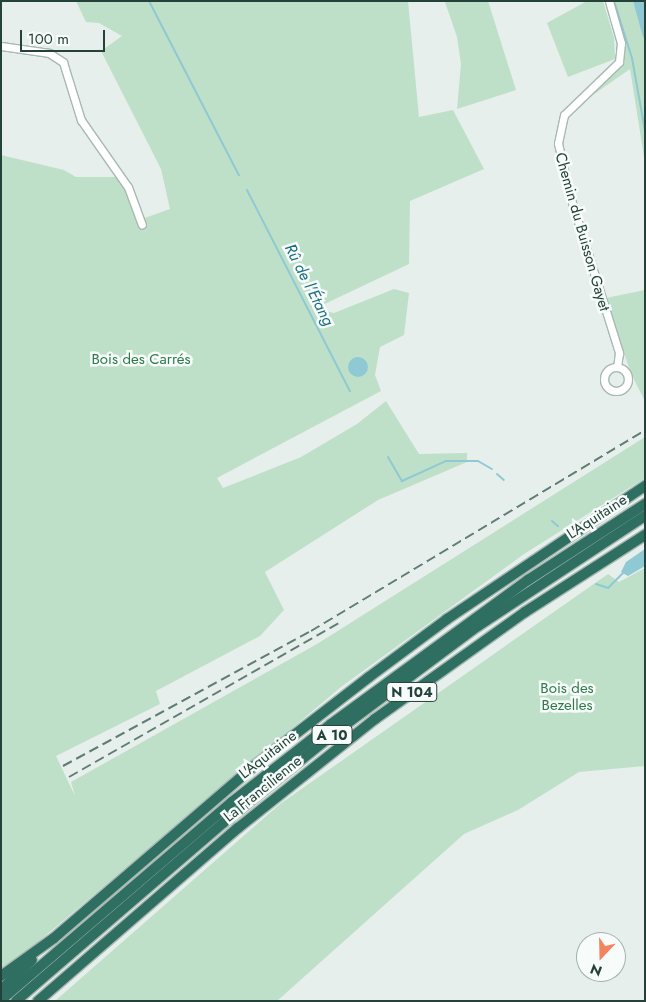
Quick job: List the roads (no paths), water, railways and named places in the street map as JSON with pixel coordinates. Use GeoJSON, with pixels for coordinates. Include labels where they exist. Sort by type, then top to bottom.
{"type":"FeatureCollection","features":[{"type":"Feature","properties":{"kind":"highway","name":"La Francilienne"},"geometry":{"type":"LineString","coordinates":[[54,938],[254,766],[369,677],[462,609],[645,487]]}},
{"type":"Feature","properties":{"kind":"highway","name":"L'Aquitaine"},"geometry":{"type":"LineString","coordinates":[[1,1000],[232,802],[330,724],[521,585],[645,504]]}},
{"type":"Feature","properties":{"kind":"highway","name":"L'Aquitaine"},"geometry":{"type":"LineString","coordinates":[[16,1001],[223,823],[337,731],[478,626],[645,516]]}},
{"type":"Feature","properties":{"kind":"highway","name":"La Francilienne"},"geometry":{"type":"LineString","coordinates":[[38,1001],[238,828],[361,730],[479,643],[645,535]]}},
{"type":"Feature","properties":{"kind":"highway"},"geometry":{"type":"LineString","coordinates":[[1,976],[54,938]]}},
{"type":"Feature","properties":{"kind":"highway"},"geometry":{"type":"LineString","coordinates":[[1,990],[54,938]]}},
{"type":"Feature","properties":{"kind":"street","name":"Chemin du Buisson Gayet"},"geometry":{"type":"LineString","coordinates":[[609,1],[621,43],[619,62],[564,115],[558,143],[569,193],[618,353],[617,367]]}},
{"type":"Feature","properties":{"kind":"street"},"geometry":{"type":"LineString","coordinates":[[1,46],[49,53],[63,62],[81,120],[128,187],[142,224]]}},
{"type":"Feature","properties":{"kind":"water"},"geometry":{"type":"Polygon","coordinates":[[[633,1],[645,1],[645,38],[643,37],[633,1]]]}},
{"type":"Feature","properties":{"kind":"water"},"geometry":{"type":"Polygon","coordinates":[[[358,357],[365,360],[368,367],[365,374],[358,377],[351,374],[348,367],[351,360],[358,357]]]}},
{"type":"Feature","properties":{"kind":"water"},"geometry":{"type":"Polygon","coordinates":[[[645,549],[645,566],[628,576],[621,572],[626,562],[645,549]]]}},
{"type":"Feature","properties":{"kind":"waterway","name":"Rû de l'Étang"},"geometry":{"type":"LineString","coordinates":[[149,1],[239,175]]}},
{"type":"Feature","properties":{"kind":"waterway"},"geometry":{"type":"LineString","coordinates":[[614,1],[632,58],[645,131]]}},
{"type":"Feature","properties":{"kind":"waterway"},"geometry":{"type":"LineString","coordinates":[[645,170],[645,177]]}},
{"type":"Feature","properties":{"kind":"waterway","name":"Rû de l'Étang"},"geometry":{"type":"LineString","coordinates":[[247,190],[350,391]]}},
{"type":"Feature","properties":{"kind":"waterway"},"geometry":{"type":"LineString","coordinates":[[645,191],[645,201]]}},
{"type":"Feature","properties":{"kind":"waterway","name":"Rû de l'Étang"},"geometry":{"type":"LineString","coordinates":[[388,457],[402,481],[446,461],[478,461],[492,469]]}},
{"type":"Feature","properties":{"kind":"waterway","name":"Rû de l'Étang"},"geometry":{"type":"LineString","coordinates":[[497,474],[504,480]]}},
{"type":"Feature","properties":{"kind":"waterway"},"geometry":{"type":"LineString","coordinates":[[552,521],[558,526]]}},
{"type":"Feature","properties":{"kind":"waterway"},"geometry":{"type":"LineString","coordinates":[[596,584],[608,588],[624,572]]}},
{"type":"Feature","properties":{"kind":"railway"},"geometry":{"type":"LineString","coordinates":[[63,766],[311,631],[645,430]]}},
{"type":"Feature","properties":{"kind":"railway"},"geometry":{"type":"LineString","coordinates":[[69,777],[343,621]]}},
{"type":"Feature","properties":{"kind":"park label","name":"Bois des Carrés"},"geometry":{"type":"Point","coordinates":[141,360]}},
{"type":"Feature","properties":{"kind":"park label","name":"Bois des Bezelles"},"geometry":{"type":"Point","coordinates":[567,696]}}]}
